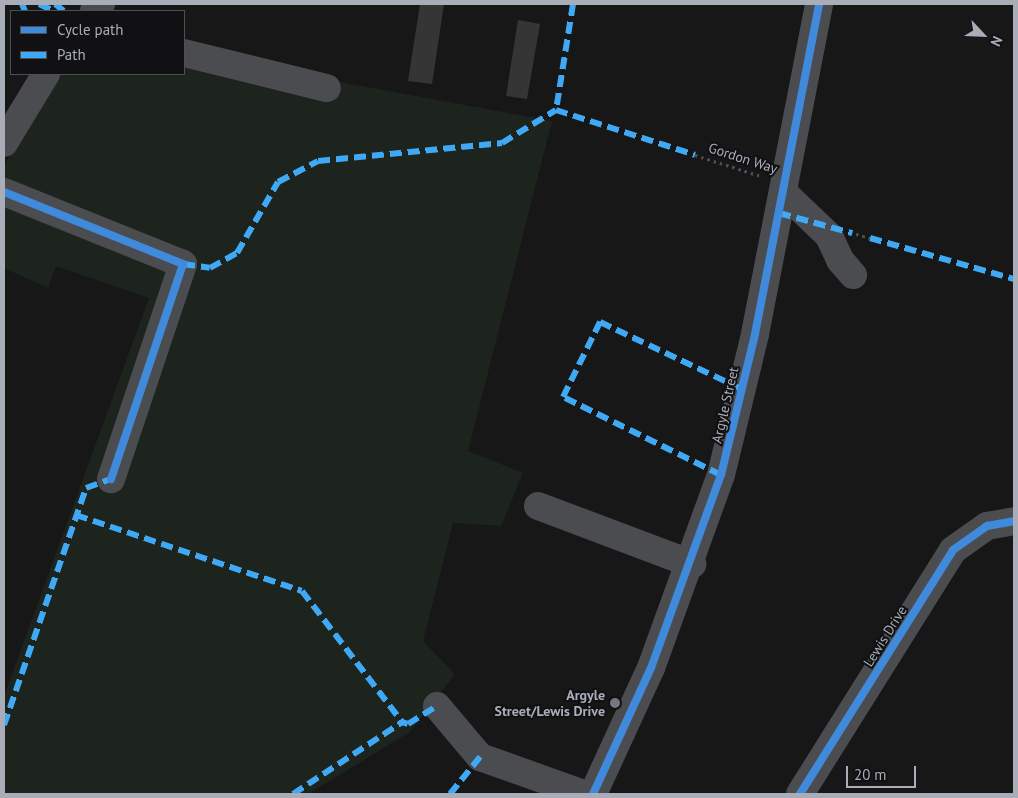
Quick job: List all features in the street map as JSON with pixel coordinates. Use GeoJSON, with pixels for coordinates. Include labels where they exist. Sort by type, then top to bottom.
{"type":"FeatureCollection","features":[{"type":"Feature","properties":{"kind":"street","name":"Argyle Street"},"geometry":{"type":"LineString","coordinates":[[593,794],[651,668],[692,564],[721,475],[784,187],[819,4]]}},
{"type":"Feature","properties":{"kind":"street"},"geometry":{"type":"LineString","coordinates":[[185,53],[327,88]]}},
{"type":"Feature","properties":{"kind":"street"},"geometry":{"type":"LineString","coordinates":[[4,142],[45,75]]}},
{"type":"Feature","properties":{"kind":"street"},"geometry":{"type":"LineString","coordinates":[[784,187],[829,236],[853,275]]}},
{"type":"Feature","properties":{"kind":"street"},"geometry":{"type":"LineString","coordinates":[[4,192],[183,264],[111,479]]}},
{"type":"Feature","properties":{"kind":"street"},"geometry":{"type":"LineString","coordinates":[[538,506],[692,564]]}},
{"type":"Feature","properties":{"kind":"street","name":"Lewis Drive"},"geometry":{"type":"LineString","coordinates":[[800,794],[953,550],[987,526],[1014,521]]}},
{"type":"Feature","properties":{"kind":"street"},"geometry":{"type":"LineString","coordinates":[[437,706],[480,757],[584,794]]}},
{"type":"Feature","properties":{"kind":"path"},"geometry":{"type":"LineString","coordinates":[[852,233],[870,238]]}},
{"type":"Feature","properties":{"kind":"shaded area"},"geometry":{"type":"Polygon","coordinates":[[[185,44],[334,81],[552,121],[468,451],[523,473],[501,526],[453,523],[423,641],[455,674],[410,732],[308,794],[4,794],[4,696],[149,298],[56,266],[48,288],[4,268],[4,166],[56,75],[185,75],[185,44]]]}},
{"type":"Feature","properties":{"kind":"building"},"geometry":{"type":"Polygon","coordinates":[[[420,4],[444,4],[432,84],[408,81],[420,4]]]}},
{"type":"Feature","properties":{"kind":"building"},"geometry":{"type":"Polygon","coordinates":[[[518,20],[540,24],[527,99],[506,96],[518,20]]]}},
{"type":"Feature","properties":{"kind":"marked path"},"geometry":{"type":"LineString","coordinates":[[22,4],[25,10]]}},
{"type":"Feature","properties":{"kind":"marked path"},"geometry":{"type":"LineString","coordinates":[[39,4],[52,10]]}},
{"type":"Feature","properties":{"kind":"marked path"},"geometry":{"type":"LineString","coordinates":[[55,4],[63,10]]}},
{"type":"Feature","properties":{"kind":"marked path"},"geometry":{"type":"LineString","coordinates":[[573,4],[556,110],[695,155]]}},
{"type":"Feature","properties":{"kind":"marked path"},"geometry":{"type":"LineString","coordinates":[[183,264],[210,268],[237,253],[278,182],[318,161],[502,143],[556,110]]}},
{"type":"Feature","properties":{"kind":"marked path"},"geometry":{"type":"LineString","coordinates":[[779,213],[852,233]]}},
{"type":"Feature","properties":{"kind":"marked path"},"geometry":{"type":"LineString","coordinates":[[870,238],[1014,279]]}},
{"type":"Feature","properties":{"kind":"marked path"},"geometry":{"type":"LineString","coordinates":[[721,475],[563,397],[600,322],[742,389]]}},
{"type":"Feature","properties":{"kind":"marked path"},"geometry":{"type":"LineString","coordinates":[[4,725],[86,488],[111,479]]}},
{"type":"Feature","properties":{"kind":"marked path"},"geometry":{"type":"LineString","coordinates":[[76,515],[302,591],[402,722]]}},
{"type":"Feature","properties":{"kind":"marked path"},"geometry":{"type":"LineString","coordinates":[[293,794],[402,722],[408,724],[437,706]]}},
{"type":"Feature","properties":{"kind":"marked path"},"geometry":{"type":"LineString","coordinates":[[450,794],[480,757]]}},
{"type":"Feature","properties":{"kind":"cycle path","name":"Gordon Way"},"geometry":{"type":"LineString","coordinates":[[593,794],[651,668],[721,475],[755,334],[819,4]]}},
{"type":"Feature","properties":{"kind":"cycle path"},"geometry":{"type":"LineString","coordinates":[[4,192],[183,264],[111,479]]}},
{"type":"Feature","properties":{"kind":"cycle path"},"geometry":{"type":"LineString","coordinates":[[800,794],[953,550],[987,526],[1014,521]]}},
{"type":"Feature","properties":{"kind":"place","name":"Argyle Street/Lewis Drive"},"geometry":{"type":"Point","coordinates":[615,703]}}]}
